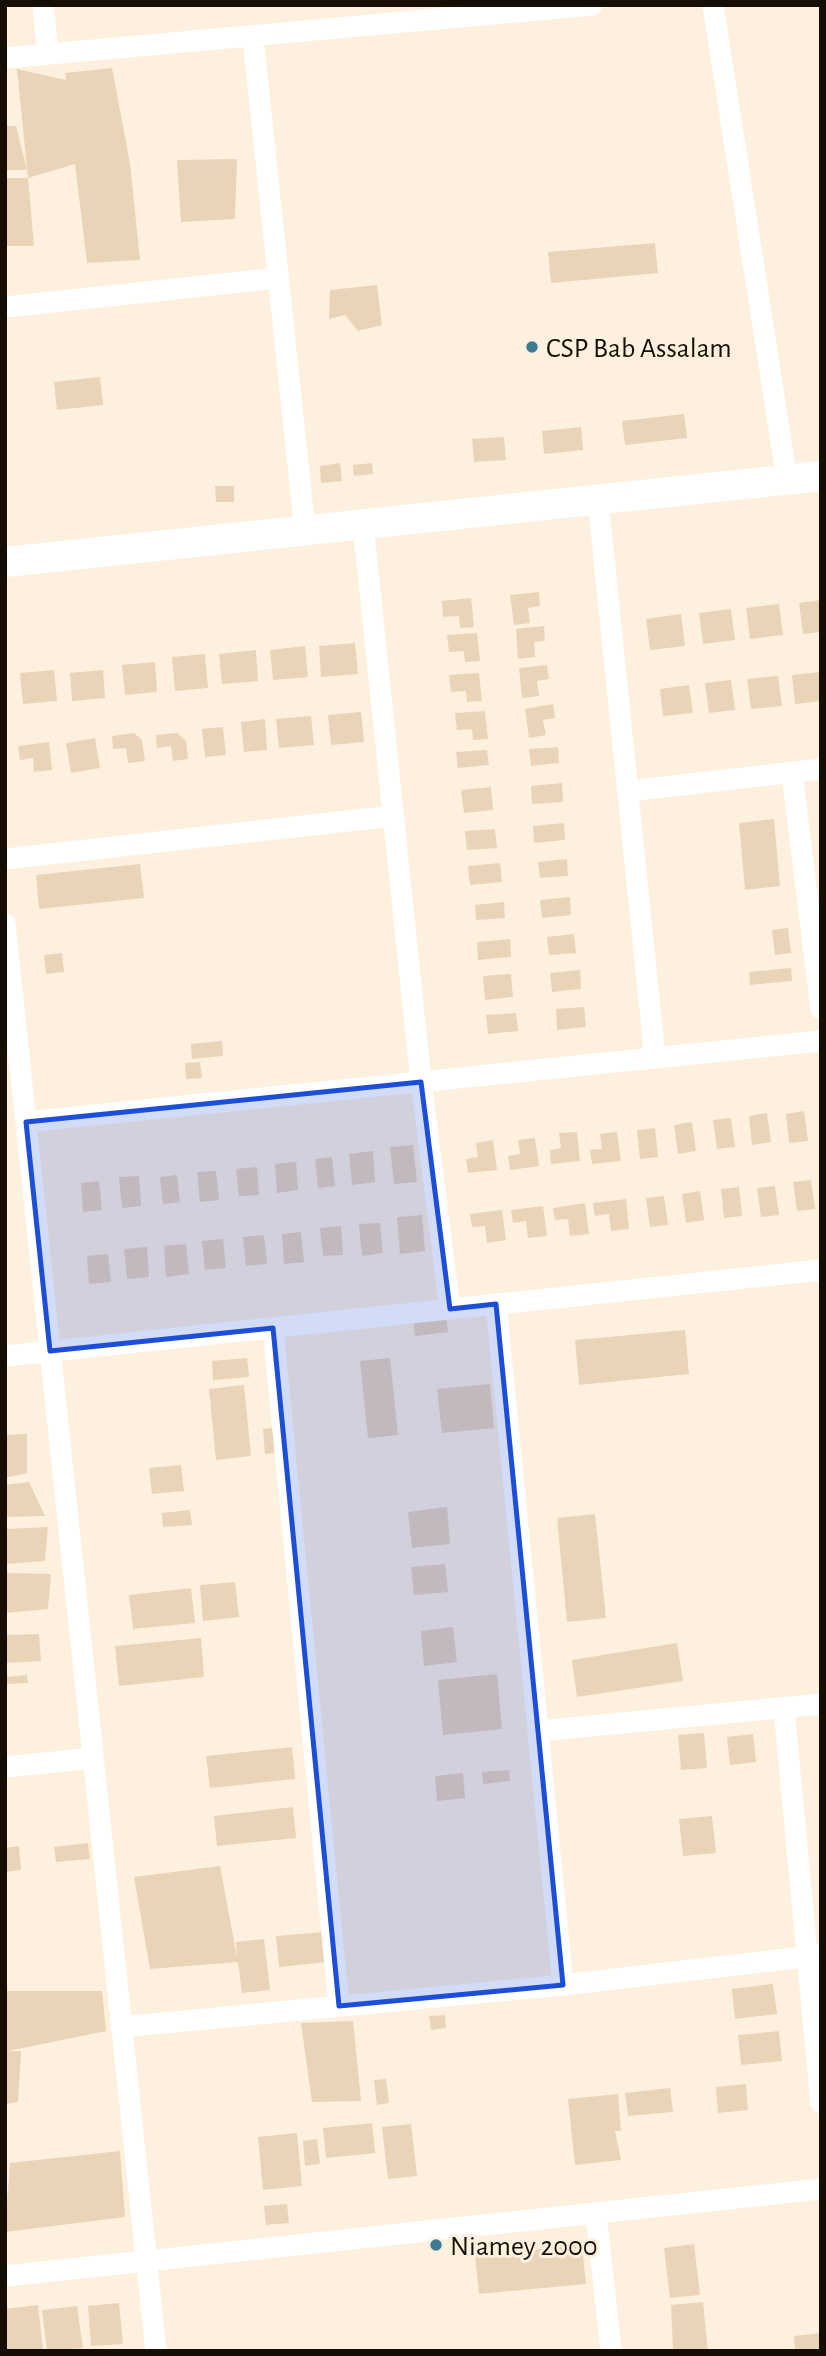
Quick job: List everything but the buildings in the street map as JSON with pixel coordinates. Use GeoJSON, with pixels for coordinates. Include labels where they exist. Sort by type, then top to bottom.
{"type":"FeatureCollection","features":[{"type":"Feature","properties":{"kind":"street"},"geometry":{"type":"LineString","coordinates":[[43,5],[48,53]]}},
{"type":"Feature","properties":{"kind":"street"},"geometry":{"type":"LineString","coordinates":[[5,58],[253,38],[592,5]]}},
{"type":"Feature","properties":{"kind":"street"},"geometry":{"type":"LineString","coordinates":[[713,5],[787,480]]}},
{"type":"Feature","properties":{"kind":"street"},"geometry":{"type":"LineString","coordinates":[[253,38],[305,531]]}},
{"type":"Feature","properties":{"kind":"street"},"geometry":{"type":"LineString","coordinates":[[5,307],[278,278]]}},
{"type":"Feature","properties":{"kind":"street"},"geometry":{"type":"LineString","coordinates":[[5,562],[821,476]]}},
{"type":"Feature","properties":{"kind":"street"},"geometry":{"type":"LineString","coordinates":[[598,500],[654,1058]]}},
{"type":"Feature","properties":{"kind":"street"},"geometry":{"type":"LineString","coordinates":[[363,524],[421,1082],[450,1309]]}},
{"type":"Feature","properties":{"kind":"street"},"geometry":{"type":"LineString","coordinates":[[629,790],[821,769]]}},
{"type":"Feature","properties":{"kind":"street"},"geometry":{"type":"LineString","coordinates":[[792,773],[821,1009]]}},
{"type":"Feature","properties":{"kind":"street"},"geometry":{"type":"LineString","coordinates":[[5,859],[393,816]]}},
{"type":"Feature","properties":{"kind":"street"},"geometry":{"type":"LineString","coordinates":[[5,923],[156,2351]]}},
{"type":"Feature","properties":{"kind":"street"},"geometry":{"type":"LineString","coordinates":[[26,1122],[821,1041]]}},
{"type":"Feature","properties":{"kind":"street"},"geometry":{"type":"LineString","coordinates":[[5,1356],[821,1270]]}},
{"type":"Feature","properties":{"kind":"street"},"geometry":{"type":"LineString","coordinates":[[496,1304],[564,1985]]}},
{"type":"Feature","properties":{"kind":"street"},"geometry":{"type":"LineString","coordinates":[[273,1328],[338,2006]]}},
{"type":"Feature","properties":{"kind":"street"},"geometry":{"type":"LineString","coordinates":[[538,1731],[821,1704]]}},
{"type":"Feature","properties":{"kind":"street"},"geometry":{"type":"LineString","coordinates":[[783,1709],[814,1956],[821,2103]]}},
{"type":"Feature","properties":{"kind":"street"},"geometry":{"type":"LineString","coordinates":[[5,1767],[93,1758]]}},
{"type":"Feature","properties":{"kind":"street"},"geometry":{"type":"LineString","coordinates":[[121,2027],[564,1985],[814,1956]]}},
{"type":"Feature","properties":{"kind":"street"},"geometry":{"type":"LineString","coordinates":[[5,2276],[821,2189]]}},
{"type":"Feature","properties":{"kind":"street"},"geometry":{"type":"LineString","coordinates":[[596,2213],[611,2351]]}},
{"type":"Feature","properties":{"kind":"highlighted area"},"geometry":{"type":"Polygon","coordinates":[[[421,1082],[450,1309],[496,1304],[563,1985],[339,2006],[273,1328],[50,1351],[26,1122],[421,1082]]]}},
{"type":"Feature","properties":{"kind":"place","name":"CSP Bab Assalam"},"geometry":{"type":"Point","coordinates":[532,347]}},
{"type":"Feature","properties":{"kind":"place","name":"Niamey 2000"},"geometry":{"type":"Point","coordinates":[436,2245]}}]}
